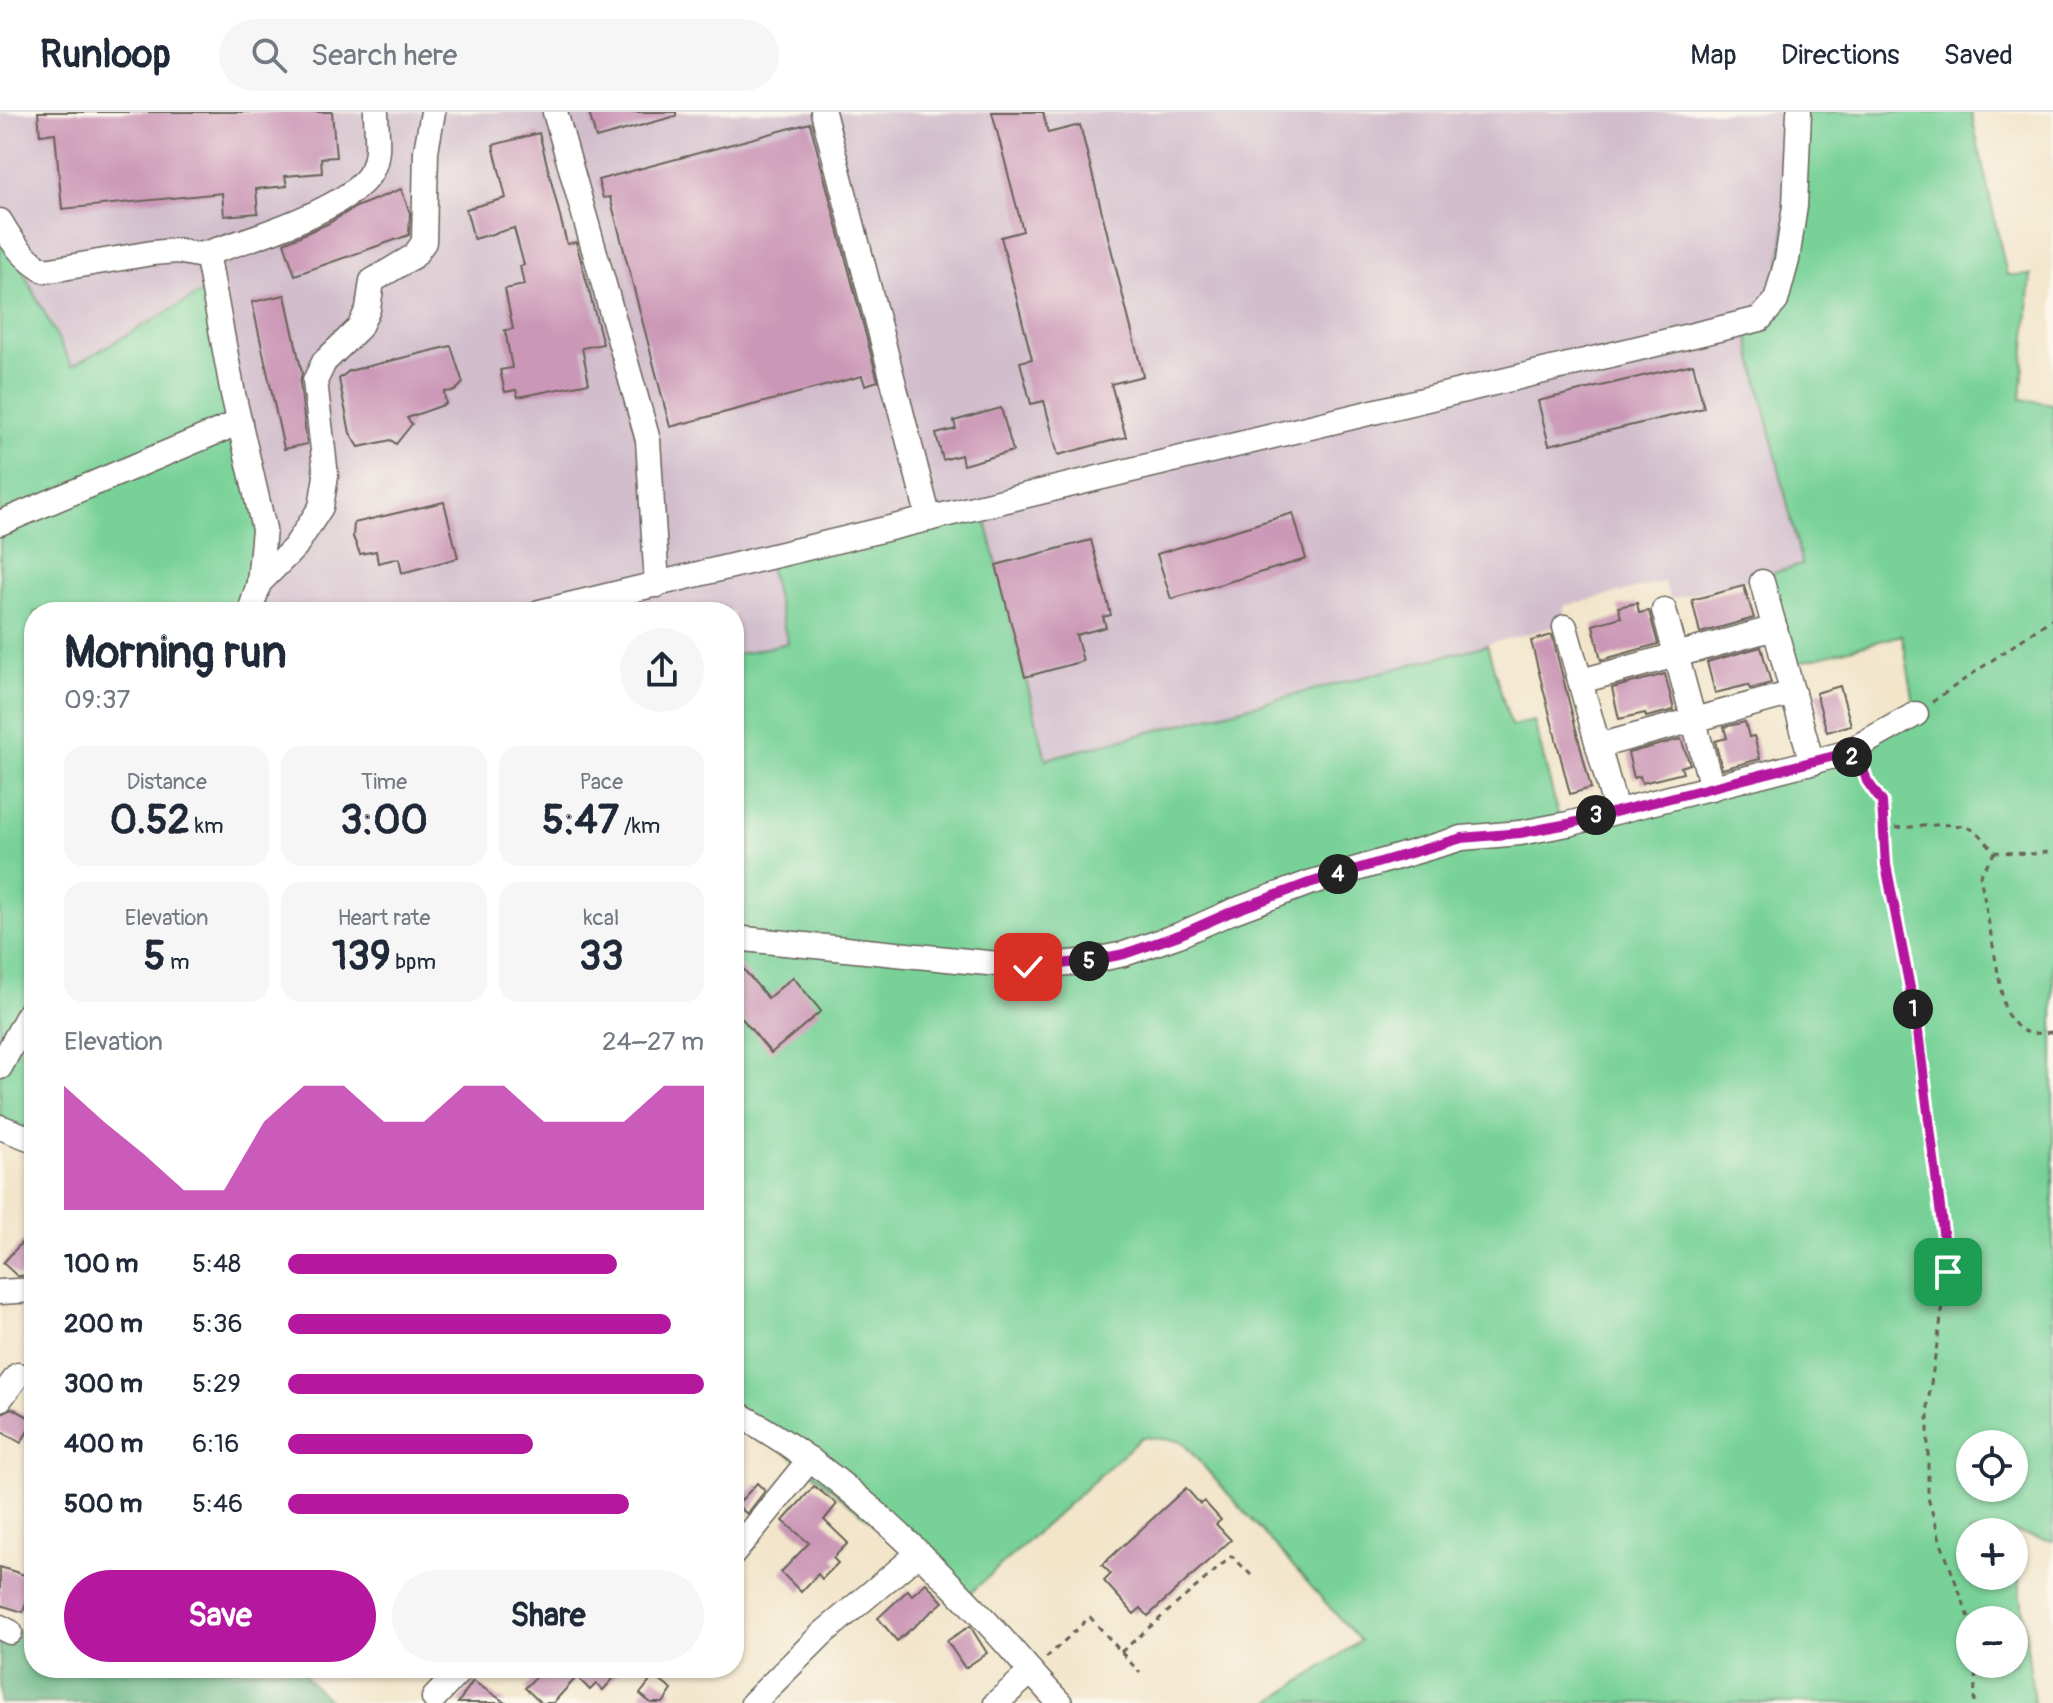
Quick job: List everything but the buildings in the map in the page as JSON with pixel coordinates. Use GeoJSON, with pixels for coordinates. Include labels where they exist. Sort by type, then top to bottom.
{"type":"FeatureCollection","features":[{"type":"Feature","properties":{"kind":"street"},"geometry":{"type":"LineString","coordinates":[[0,221],[30,262],[45,271],[152,253],[207,253],[295,221],[344,198],[370,175],[377,156],[376,112]]}},
{"type":"Feature","properties":{"kind":"street"},"geometry":{"type":"LineString","coordinates":[[555,112],[648,440],[657,585]]}},
{"type":"Feature","properties":{"kind":"street"},"geometry":{"type":"LineString","coordinates":[[823,112],[929,519]]}},
{"type":"Feature","properties":{"kind":"street"},"geometry":{"type":"LineString","coordinates":[[583,602],[1760,319],[1776,301],[1787,260],[1795,206],[1799,112]]}},
{"type":"Feature","properties":{"kind":"street"},"geometry":{"type":"LineString","coordinates":[[259,583],[295,547],[321,507],[326,476],[315,381],[324,362],[359,328],[368,309],[372,281],[414,256],[424,242],[426,151],[437,113]]}},
{"type":"Feature","properties":{"kind":"street"},"geometry":{"type":"LineString","coordinates":[[207,253],[217,318],[264,529],[259,583],[253,602]]}},
{"type":"Feature","properties":{"kind":"street"},"geometry":{"type":"LineString","coordinates":[[0,523],[240,422]]}},
{"type":"Feature","properties":{"kind":"street"},"geometry":{"type":"LineString","coordinates":[[1762,582],[1812,763]]}},
{"type":"Feature","properties":{"kind":"street"},"geometry":{"type":"LineString","coordinates":[[1664,610],[1712,788]]}},
{"type":"Feature","properties":{"kind":"street"},"geometry":{"type":"LineString","coordinates":[[1565,627],[1616,810]]}},
{"type":"Feature","properties":{"kind":"street"},"geometry":{"type":"LineString","coordinates":[[1581,681],[1775,628]]}},
{"type":"Feature","properties":{"kind":"street"},"geometry":{"type":"LineString","coordinates":[[1598,746],[1793,693]]}},
{"type":"Feature","properties":{"kind":"street"},"geometry":{"type":"LineString","coordinates":[[744,939],[1028,967],[1090,961],[1124,954],[1179,935],[1309,883],[1462,838],[1520,833],[1568,824],[1846,753],[1916,714]]}},
{"type":"Feature","properties":{"kind":"street"},"geometry":{"type":"LineString","coordinates":[[0,1067],[24,1023]]}},
{"type":"Feature","properties":{"kind":"street"},"geometry":{"type":"LineString","coordinates":[[0,1127],[24,1136]]}},
{"type":"Feature","properties":{"kind":"street"},"geometry":{"type":"LineString","coordinates":[[0,1292],[24,1291]]}},
{"type":"Feature","properties":{"kind":"street"},"geometry":{"type":"LineString","coordinates":[[0,1399],[18,1375]]}},
{"type":"Feature","properties":{"kind":"street"},"geometry":{"type":"LineString","coordinates":[[744,1418],[810,1459],[882,1517],[981,1616],[1058,1702]]}},
{"type":"Feature","properties":{"kind":"street"},"geometry":{"type":"LineString","coordinates":[[744,1541],[810,1459]]}},
{"type":"Feature","properties":{"kind":"street"},"geometry":{"type":"LineString","coordinates":[[753,1703],[822,1634],[919,1553]]}},
{"type":"Feature","properties":{"kind":"street"},"geometry":{"type":"LineString","coordinates":[[996,1703],[1031,1672]]}},
{"type":"Feature","properties":{"kind":"street"},"geometry":{"type":"LineString","coordinates":[[434,1698],[453,1678]]}},
{"type":"Feature","properties":{"kind":"path"},"geometry":{"type":"LineString","coordinates":[[1916,714],[2053,618]]}},
{"type":"Feature","properties":{"kind":"path"},"geometry":{"type":"LineString","coordinates":[[1846,753],[1862,766],[1867,781],[1882,802],[1886,865],[1917,1024],[1948,1272],[1928,1403],[1928,1498],[1965,1606]]}},
{"type":"Feature","properties":{"kind":"path"},"geometry":{"type":"LineString","coordinates":[[1884,827],[1956,825],[1977,832],[1995,852],[2034,854],[2053,851]]}},
{"type":"Feature","properties":{"kind":"path"},"geometry":{"type":"LineString","coordinates":[[1995,852],[1980,875],[2005,1011],[2018,1030],[2032,1034],[2053,1032]]}},
{"type":"Feature","properties":{"kind":"path"},"geometry":{"type":"LineString","coordinates":[[1121,1652],[1232,1556],[1251,1575]]}},
{"type":"Feature","properties":{"kind":"path"},"geometry":{"type":"LineString","coordinates":[[1031,1672],[1090,1617],[1140,1673]]}},
{"type":"Feature","properties":{"kind":"path"},"geometry":{"type":"LineString","coordinates":[[1974,1703],[1978,1678]]}},
{"type":"Feature","properties":{"kind":"shaded area"},"geometry":{"type":"Polygon","coordinates":[[[0,112],[1799,112],[1787,260],[1747,334],[1802,566],[1670,599],[1664,582],[1564,606],[1564,624],[1046,759],[981,506],[767,559],[788,643],[744,653],[744,602],[249,602],[212,287],[72,366],[0,227],[0,112]]]}},
{"type":"Feature","properties":{"kind":"green space"},"geometry":{"type":"Polygon","coordinates":[[[1799,112],[1971,112],[2007,275],[2031,275],[2021,399],[2053,404],[2053,1541],[2028,1535],[2028,1518],[1956,1518],[1956,1590],[2020,1590],[2022,1606],[1956,1606],[1956,1678],[2028,1678],[2028,1654],[2034,1703],[1269,1703],[1360,1641],[1181,1441],[1142,1437],[965,1598],[744,1417],[744,653],[788,643],[767,558],[982,506],[1046,759],[1487,645],[1511,726],[1534,721],[1561,825],[1812,763],[1916,714],[1902,635],[1786,666],[1761,576],[1802,565],[1747,333],[1776,301],[1799,112]]]}},
{"type":"Feature","properties":{"kind":"green space"},"geometry":{"type":"Polygon","coordinates":[[[0,227],[72,366],[212,287],[264,529],[252,602],[24,602],[24,1132],[0,1124],[0,227]]]}},
{"type":"Feature","properties":{"kind":"green space"},"geometry":{"type":"Polygon","coordinates":[[[0,1627],[10,1632],[24,1631],[24,1678],[306,1678],[332,1703],[0,1703],[0,1627]]]}},
{"type":"Feature","properties":{"kind":"route"},"geometry":{"type":"LineString","coordinates":[[1028,967],[1124,954],[1179,935],[1270,896],[1462,838],[1520,833],[1568,824],[1846,753],[1862,766],[1867,781],[1882,802],[1886,865],[1917,1024],[1948,1272]]}}]}
